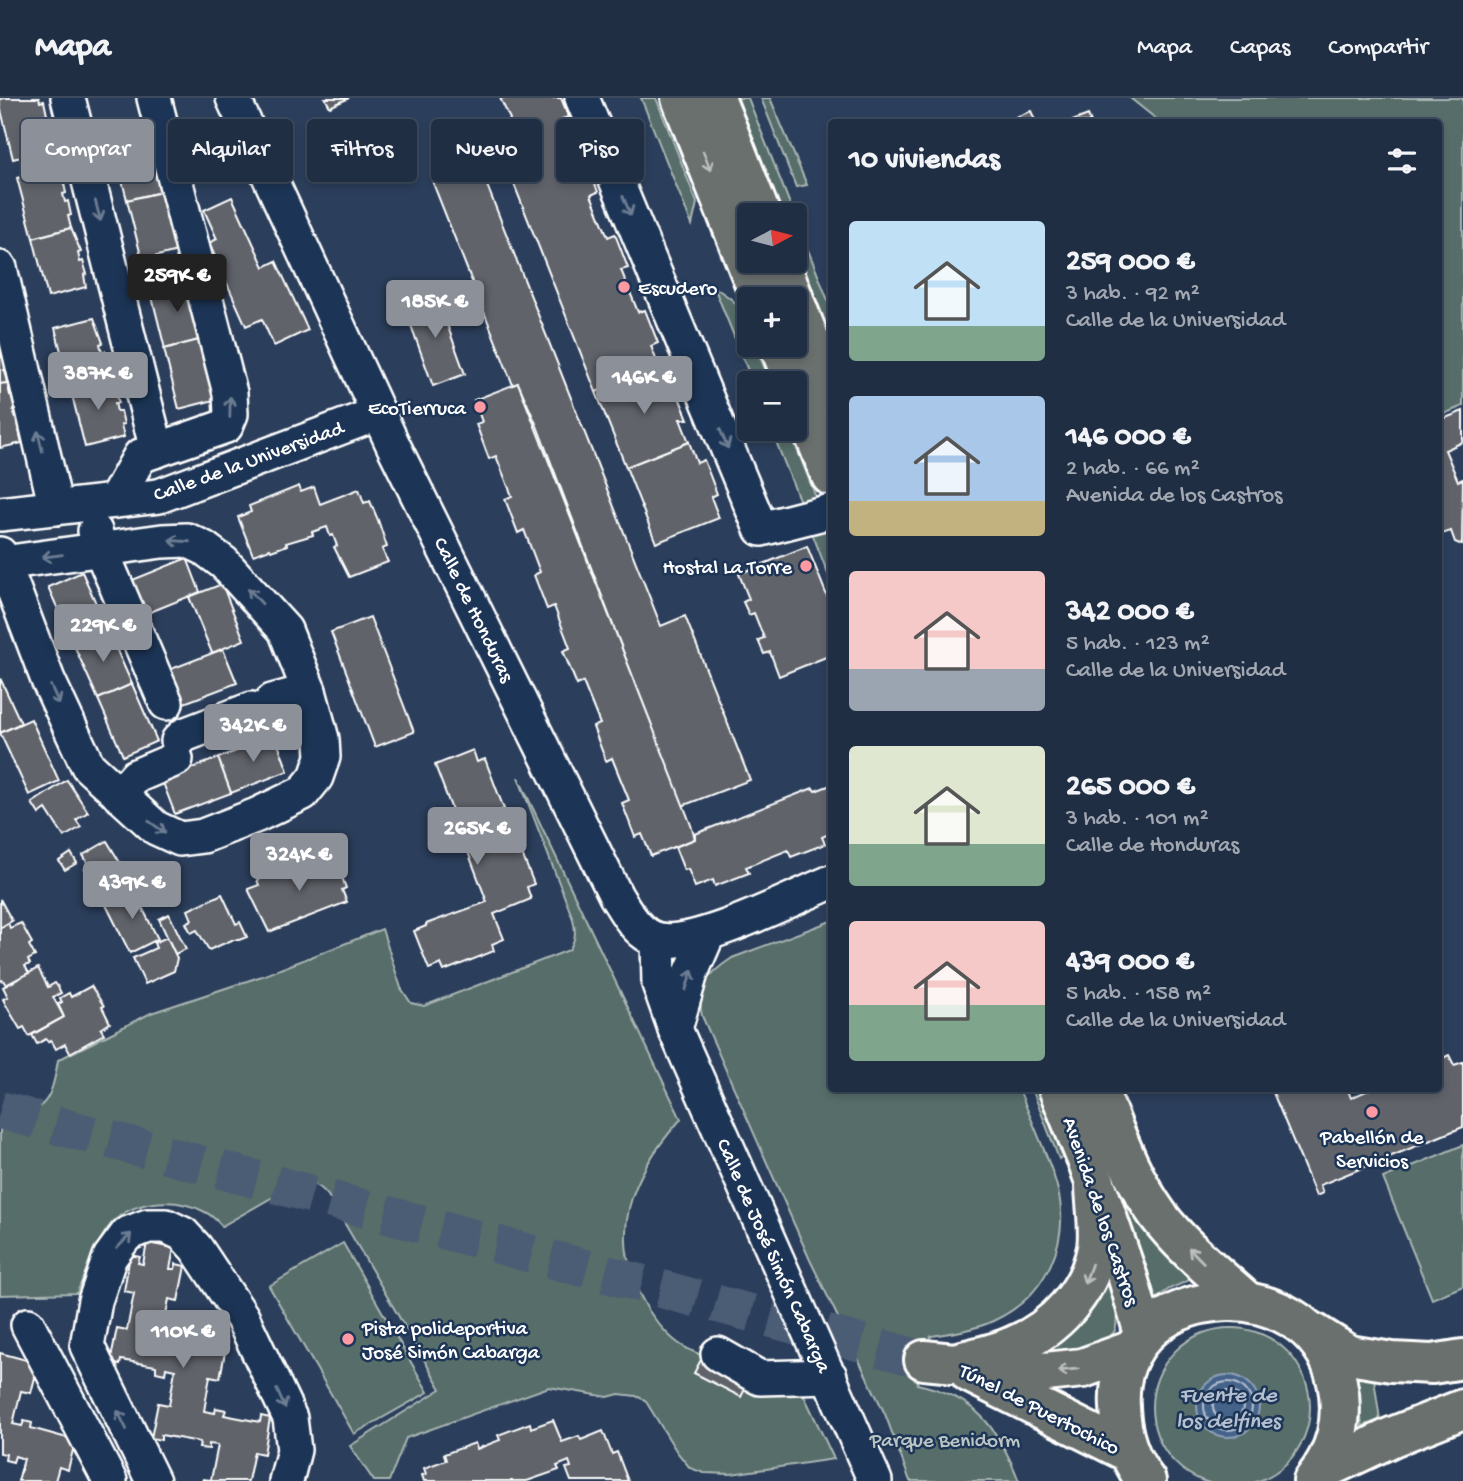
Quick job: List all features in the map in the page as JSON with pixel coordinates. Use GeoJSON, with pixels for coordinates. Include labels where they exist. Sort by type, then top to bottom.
{"type":"FeatureCollection","features":[{"type":"Feature","properties":{"kind":"main road"},"geometry":{"type":"LineString","coordinates":[[681,98],[756,287]]}},
{"type":"Feature","properties":{"kind":"main road"},"geometry":{"type":"LineString","coordinates":[[715,98],[756,203]]}},
{"type":"Feature","properties":{"kind":"main road"},"geometry":{"type":"LineString","coordinates":[[807,333],[828,386]]}},
{"type":"Feature","properties":{"kind":"main road"},"geometry":{"type":"LineString","coordinates":[[807,416],[828,468]]}},
{"type":"Feature","properties":{"kind":"main road","name":"Avenida de los Castros"},"geometry":{"type":"LineString","coordinates":[[1060,1092],[1128,1278],[1138,1342]]}},
{"type":"Feature","properties":{"kind":"main road","name":"Avenida de los Castros"},"geometry":{"type":"LineString","coordinates":[[1099,1092],[1124,1154],[1141,1189],[1159,1217],[1208,1267],[1247,1301]]}},
{"type":"Feature","properties":{"kind":"main road"},"geometry":{"type":"LineString","coordinates":[[938,1362],[1019,1344],[1040,1331],[1077,1298],[1097,1247],[1095,1183]]}},
{"type":"Feature","properties":{"kind":"main road"},"geometry":{"type":"LineString","coordinates":[[1247,1301],[1276,1308],[1349,1355],[1392,1362],[1432,1364],[1463,1359]]}},
{"type":"Feature","properties":{"kind":"main road","name":"Túnel de Puertochico"},"geometry":{"type":"LineString","coordinates":[[938,1362],[1046,1372],[1083,1368],[1138,1342],[1168,1316],[1203,1302],[1247,1301]]}},
{"type":"Feature","properties":{"kind":"main road"},"geometry":{"type":"LineString","coordinates":[[1303,1326],[1321,1345],[1335,1372],[1341,1399],[1339,1434],[1317,1476]]}},
{"type":"Feature","properties":{"kind":"main road"},"geometry":{"type":"LineString","coordinates":[[1137,1467],[1121,1423],[1119,1399],[1122,1376],[1138,1342]]}},
{"type":"Feature","properties":{"kind":"main road","name":"Túnel de Puertochico"},"geometry":{"type":"LineString","coordinates":[[938,1362],[1137,1467]]}},
{"type":"Feature","properties":{"kind":"main road"},"geometry":{"type":"LineString","coordinates":[[1317,1476],[1392,1437],[1463,1409]]}},
{"type":"Feature","properties":{"kind":"street","name":"Calle de la Universidad"},"geometry":{"type":"LineString","coordinates":[[68,98],[157,450]]}},
{"type":"Feature","properties":{"kind":"street","name":"Calle de la Universidad"},"geometry":{"type":"LineString","coordinates":[[103,502],[140,456],[226,426],[231,414],[230,393],[154,98]]}},
{"type":"Feature","properties":{"kind":"street","name":"Calle de Honduras"},"geometry":{"type":"LineString","coordinates":[[233,98],[379,413],[616,895],[640,930],[658,940]]}},
{"type":"Feature","properties":{"kind":"street"},"geometry":{"type":"LineString","coordinates":[[582,98],[761,529],[828,512]]}},
{"type":"Feature","properties":{"kind":"street"},"geometry":{"type":"LineString","coordinates":[[0,268],[56,508]]}},
{"type":"Feature","properties":{"kind":"street","name":"Calle de la Universidad"},"geometry":{"type":"LineString","coordinates":[[0,514],[159,496],[379,413]]}},
{"type":"Feature","properties":{"kind":"street"},"geometry":{"type":"LineString","coordinates":[[103,502],[100,550],[176,732]]}},
{"type":"Feature","properties":{"kind":"street"},"geometry":{"type":"LineString","coordinates":[[187,540],[204,548],[232,571],[285,630],[309,691],[322,739],[323,757],[316,777],[303,793],[257,816],[214,832],[180,839],[156,828],[88,766],[48,680],[2,559],[100,550],[187,540]]}},
{"type":"Feature","properties":{"kind":"street"},"geometry":{"type":"LineString","coordinates":[[119,795],[176,732],[309,691]]}},
{"type":"Feature","properties":{"kind":"street"},"geometry":{"type":"LineString","coordinates":[[658,940],[685,939],[708,933],[828,883]]}},
{"type":"Feature","properties":{"kind":"street"},"geometry":{"type":"LineString","coordinates":[[675,1029],[691,973],[708,933]]}},
{"type":"Feature","properties":{"kind":"street","name":"Calle de José Simón Cabarga"},"geometry":{"type":"LineString","coordinates":[[658,940],[659,984],[675,1029],[875,1481]]}},
{"type":"Feature","properties":{"kind":"street"},"geometry":{"type":"LineString","coordinates":[[153,1481],[87,1346],[95,1301],[110,1257],[127,1234],[148,1226],[166,1226],[183,1234],[196,1248],[242,1317],[290,1418],[294,1450],[286,1481]]}},
{"type":"Feature","properties":{"kind":"street"},"geometry":{"type":"LineString","coordinates":[[28,1325],[110,1481]]}},
{"type":"Feature","properties":{"kind":"street"},"geometry":{"type":"LineString","coordinates":[[718,1354],[760,1378],[830,1376]]}},
{"type":"Feature","properties":{"kind":"green space"},"geometry":{"type":"Polygon","coordinates":[[[641,98],[656,98],[697,203],[692,225],[641,98]]]}},
{"type":"Feature","properties":{"kind":"green space"},"geometry":{"type":"Polygon","coordinates":[[[731,98],[748,98],[790,203],[773,203],[731,98]]]}},
{"type":"Feature","properties":{"kind":"green space"},"geometry":{"type":"Polygon","coordinates":[[[761,98],[770,98],[807,185],[796,187],[761,98]]]}},
{"type":"Feature","properties":{"kind":"green space"},"geometry":{"type":"Polygon","coordinates":[[[1130,98],[1463,98],[1463,406],[1442,415],[1442,119],[1156,119],[1130,98]]]}},
{"type":"Feature","properties":{"kind":"green space"},"geometry":{"type":"Polygon","coordinates":[[[807,247],[828,300],[828,344],[807,287],[801,273],[807,273],[807,247]]]}},
{"type":"Feature","properties":{"kind":"green space"},"geometry":{"type":"Polygon","coordinates":[[[714,287],[737,304],[737,344],[714,287]]]}},
{"type":"Feature","properties":{"kind":"green space"},"geometry":{"type":"Polygon","coordinates":[[[742,357],[760,357],[766,371],[748,371],[742,357]]]}},
{"type":"Feature","properties":{"kind":"green space"},"geometry":{"type":"Polygon","coordinates":[[[776,441],[794,441],[817,500],[802,507],[776,441]]]}},
{"type":"Feature","properties":{"kind":"green space"},"geometry":{"type":"Polygon","coordinates":[[[826,523],[828,574],[811,530],[826,523]]]}},
{"type":"Feature","properties":{"kind":"green space"},"geometry":{"type":"Polygon","coordinates":[[[518,777],[681,1119],[648,1162],[629,1208],[627,1256],[634,1282],[655,1320],[682,1346],[725,1362],[792,1370],[834,1459],[731,1474],[704,1473],[690,1468],[677,1452],[645,1400],[636,1396],[619,1394],[608,1397],[549,1387],[406,1438],[389,1481],[374,1481],[350,1446],[441,1389],[331,1200],[324,1191],[311,1184],[294,1185],[222,1226],[208,1213],[193,1207],[166,1202],[140,1206],[127,1211],[107,1229],[77,1293],[0,1295],[0,1119],[27,1113],[43,1104],[52,1087],[58,1060],[151,1013],[265,975],[382,929],[401,988],[411,1003],[424,1006],[569,950],[575,935],[573,919],[518,777]]]}},
{"type":"Feature","properties":{"kind":"green space","name":"Parque Benidorm"},"geometry":{"type":"Polygon","coordinates":[[[828,922],[828,1092],[1020,1092],[1056,1183],[1061,1225],[1058,1245],[1041,1282],[1012,1311],[970,1329],[931,1336],[917,1384],[954,1397],[982,1417],[1002,1445],[1019,1481],[910,1481],[885,1414],[810,1260],[702,1016],[701,997],[706,982],[710,975],[732,958],[828,922]]]}},
{"type":"Feature","properties":{"kind":"green space"},"geometry":{"type":"Polygon","coordinates":[[[1033,1092],[1041,1092],[1066,1156],[1059,1159],[1033,1092]]]}},
{"type":"Feature","properties":{"kind":"green space"},"geometry":{"type":"Polygon","coordinates":[[[1463,1145],[1463,1286],[1432,1299],[1383,1178],[1463,1145]]]}},
{"type":"Feature","properties":{"kind":"green space"},"geometry":{"type":"Polygon","coordinates":[[[1114,1168],[1168,1255],[1192,1279],[1169,1289],[1153,1301],[1143,1260],[1108,1171],[1114,1168]]]}},
{"type":"Feature","properties":{"kind":"green space","name":"Pista polideportiva José Simón Cabarga"},"geometry":{"type":"Polygon","coordinates":[[[343,1243],[428,1392],[354,1434],[269,1286],[343,1243]]]}},
{"type":"Feature","properties":{"kind":"green space"},"geometry":{"type":"Polygon","coordinates":[[[1105,1257],[1116,1307],[1114,1332],[1094,1346],[1049,1359],[1046,1343],[1105,1257]]]}},
{"type":"Feature","properties":{"kind":"green space"},"geometry":{"type":"Polygon","coordinates":[[[1216,1330],[1246,1330],[1275,1341],[1297,1363],[1308,1392],[1308,1422],[1297,1451],[1275,1473],[1254,1482],[1208,1482],[1187,1473],[1165,1451],[1154,1422],[1154,1392],[1165,1363],[1187,1341],[1216,1330]]]}},
{"type":"Feature","properties":{"kind":"green space"},"geometry":{"type":"Polygon","coordinates":[[[1357,1377],[1374,1379],[1380,1420],[1362,1426],[1357,1377]]]}},
{"type":"Feature","properties":{"kind":"water","name":"Fuente de los delfines"},"geometry":{"type":"Polygon","coordinates":[[[1228,1375],[1250,1384],[1259,1406],[1250,1428],[1228,1437],[1206,1428],[1197,1406],[1206,1384],[1228,1375]]]}},
{"type":"Feature","properties":{"kind":"building"},"geometry":{"type":"Polygon","coordinates":[[[39,98],[40,102],[44,101],[47,115],[44,116],[45,119],[21,119],[21,157],[13,159],[0,99],[39,98]]]}},
{"type":"Feature","properties":{"kind":"building"},"geometry":{"type":"Polygon","coordinates":[[[325,98],[349,98],[330,107],[325,98]]]}},
{"type":"Feature","properties":{"kind":"building"},"geometry":{"type":"Polygon","coordinates":[[[500,98],[561,98],[569,117],[556,119],[556,182],[594,182],[598,192],[591,195],[608,237],[615,234],[628,268],[621,270],[638,312],[645,310],[658,343],[651,346],[659,367],[596,392],[513,182],[542,182],[542,119],[510,119],[500,98]]]}},
{"type":"Feature","properties":{"kind":"building"},"geometry":{"type":"Polygon","coordinates":[[[1031,111],[1035,119],[1011,119],[1031,111]]]}},
{"type":"Feature","properties":{"kind":"building"},"geometry":{"type":"Polygon","coordinates":[[[154,143],[166,191],[127,200],[122,182],[154,182],[154,143]]]}},
{"type":"Feature","properties":{"kind":"building"},"geometry":{"type":"Polygon","coordinates":[[[21,177],[21,182],[64,182],[66,193],[63,194],[65,202],[68,201],[71,228],[33,238],[17,178],[21,177]]]}},
{"type":"Feature","properties":{"kind":"building"},"geometry":{"type":"Polygon","coordinates":[[[486,182],[661,626],[685,616],[750,780],[682,806],[537,426],[518,383],[513,385],[433,183],[486,182]]]}},
{"type":"Feature","properties":{"kind":"building"},"geometry":{"type":"Polygon","coordinates":[[[166,191],[181,250],[142,260],[127,200],[166,191]]]}},
{"type":"Feature","properties":{"kind":"building"},"geometry":{"type":"Polygon","coordinates":[[[232,197],[264,267],[276,261],[308,330],[274,346],[262,319],[246,326],[209,243],[217,239],[204,210],[232,197]]]}},
{"type":"Feature","properties":{"kind":"building"},"geometry":{"type":"Polygon","coordinates":[[[71,228],[81,252],[78,253],[80,262],[83,261],[87,274],[84,275],[86,287],[48,297],[33,238],[71,228]]]}},
{"type":"Feature","properties":{"kind":"building"},"geometry":{"type":"Polygon","coordinates":[[[189,280],[203,339],[165,349],[150,289],[189,280]]]}},
{"type":"Feature","properties":{"kind":"building"},"geometry":{"type":"Polygon","coordinates":[[[436,294],[465,374],[433,386],[404,306],[436,294]]]}},
{"type":"Feature","properties":{"kind":"building"},"geometry":{"type":"Polygon","coordinates":[[[94,318],[103,343],[100,344],[102,352],[105,351],[109,365],[106,366],[109,378],[70,387],[55,328],[94,318]]]}},
{"type":"Feature","properties":{"kind":"building"},"geometry":{"type":"Polygon","coordinates":[[[203,339],[218,399],[179,409],[164,349],[203,339]]]}},
{"type":"Feature","properties":{"kind":"building"},"geometry":{"type":"Polygon","coordinates":[[[0,353],[1,357],[4,355],[7,383],[0,384],[0,353]]]}},
{"type":"Feature","properties":{"kind":"building"},"geometry":{"type":"Polygon","coordinates":[[[659,367],[668,389],[674,385],[688,419],[680,419],[689,442],[626,467],[596,392],[659,367]]]}},
{"type":"Feature","properties":{"kind":"building"},"geometry":{"type":"Polygon","coordinates":[[[109,378],[119,403],[115,403],[117,411],[121,411],[124,437],[85,447],[70,387],[109,378]]]}},
{"type":"Feature","properties":{"kind":"building"},"geometry":{"type":"Polygon","coordinates":[[[7,383],[10,395],[14,394],[17,408],[13,409],[15,417],[19,416],[22,443],[0,448],[0,384],[7,383]]]}},
{"type":"Feature","properties":{"kind":"building"},"geometry":{"type":"Polygon","coordinates":[[[518,383],[695,839],[651,856],[642,834],[635,837],[622,803],[629,800],[612,758],[606,761],[593,727],[600,724],[583,682],[577,685],[563,651],[570,648],[554,606],[547,609],[534,575],[540,572],[524,530],[518,533],[505,499],[512,496],[496,456],[489,459],[476,424],[482,422],[474,400],[518,383]]]}},
{"type":"Feature","properties":{"kind":"building"},"geometry":{"type":"Polygon","coordinates":[[[1463,411],[1463,442],[1445,450],[1458,481],[1463,479],[1462,545],[1455,542],[1451,531],[1442,534],[1442,419],[1463,411]]]}},
{"type":"Feature","properties":{"kind":"building"},"geometry":{"type":"Polygon","coordinates":[[[689,442],[697,463],[704,460],[717,494],[711,497],[719,518],[656,543],[626,467],[689,442]]]}},
{"type":"Feature","properties":{"kind":"building"},"geometry":{"type":"Polygon","coordinates":[[[299,486],[301,492],[314,487],[320,504],[359,489],[364,503],[370,501],[378,520],[387,547],[382,549],[388,562],[349,577],[334,547],[337,546],[333,535],[330,536],[327,527],[282,547],[253,555],[238,517],[251,512],[249,506],[299,486]]]}},
{"type":"Feature","properties":{"kind":"building"},"geometry":{"type":"Polygon","coordinates":[[[807,546],[828,598],[828,656],[779,676],[770,652],[764,654],[758,640],[764,638],[754,613],[749,615],[743,602],[749,599],[739,574],[807,546]]]}},
{"type":"Feature","properties":{"kind":"building"},"geometry":{"type":"Polygon","coordinates":[[[187,558],[200,592],[143,615],[130,581],[187,558]]]}},
{"type":"Feature","properties":{"kind":"building"},"geometry":{"type":"Polygon","coordinates":[[[82,572],[107,628],[73,643],[48,587],[82,572]]]}},
{"type":"Feature","properties":{"kind":"building"},"geometry":{"type":"Polygon","coordinates":[[[222,584],[244,640],[212,653],[189,597],[222,584]]]}},
{"type":"Feature","properties":{"kind":"building"},"geometry":{"type":"Polygon","coordinates":[[[370,617],[414,732],[375,747],[331,632],[370,617]]]}},
{"type":"Feature","properties":{"kind":"building"},"geometry":{"type":"Polygon","coordinates":[[[107,628],[132,684],[98,699],[73,643],[107,628]]]}},
{"type":"Feature","properties":{"kind":"building"},"geometry":{"type":"Polygon","coordinates":[[[223,649],[237,683],[179,705],[166,671],[223,649]]]}},
{"type":"Feature","properties":{"kind":"building"},"geometry":{"type":"Polygon","coordinates":[[[0,678],[21,723],[0,733],[0,678]]]}},
{"type":"Feature","properties":{"kind":"building"},"geometry":{"type":"Polygon","coordinates":[[[132,684],[157,741],[123,756],[98,699],[132,684]]]}},
{"type":"Feature","properties":{"kind":"building"},"geometry":{"type":"Polygon","coordinates":[[[31,719],[59,781],[29,795],[0,733],[31,719]]]}},
{"type":"Feature","properties":{"kind":"building"},"geometry":{"type":"Polygon","coordinates":[[[275,736],[288,771],[231,793],[218,758],[275,736]]]}},
{"type":"Feature","properties":{"kind":"building"},"geometry":{"type":"Polygon","coordinates":[[[473,750],[477,762],[485,759],[504,809],[497,812],[507,837],[514,834],[534,884],[527,887],[531,899],[494,914],[504,939],[492,944],[494,951],[444,971],[441,964],[429,969],[414,931],[487,902],[435,765],[473,750]]]}},
{"type":"Feature","properties":{"kind":"building"},"geometry":{"type":"Polygon","coordinates":[[[218,758],[231,793],[175,814],[162,780],[218,758]]]}},
{"type":"Feature","properties":{"kind":"building"},"geometry":{"type":"Polygon","coordinates":[[[67,780],[88,812],[76,820],[81,827],[64,837],[46,809],[39,814],[32,803],[67,780]]]}},
{"type":"Feature","properties":{"kind":"building"},"geometry":{"type":"Polygon","coordinates":[[[828,786],[828,834],[822,837],[825,844],[791,857],[788,850],[746,867],[749,873],[715,886],[713,880],[695,887],[688,869],[684,870],[675,847],[695,839],[695,834],[813,788],[815,791],[828,786]]]}},
{"type":"Feature","properties":{"kind":"building"},"geometry":{"type":"Polygon","coordinates":[[[107,841],[133,884],[108,897],[97,879],[93,882],[85,869],[90,867],[83,855],[107,841]]]}},
{"type":"Feature","properties":{"kind":"building"},"geometry":{"type":"Polygon","coordinates":[[[71,853],[77,863],[65,870],[59,861],[71,853]]]}},
{"type":"Feature","properties":{"kind":"building"},"geometry":{"type":"Polygon","coordinates":[[[321,856],[323,860],[334,856],[346,888],[342,890],[347,902],[269,932],[248,889],[259,885],[257,880],[285,869],[287,874],[296,871],[294,866],[321,856]]]}},
{"type":"Feature","properties":{"kind":"building"},"geometry":{"type":"Polygon","coordinates":[[[133,889],[158,939],[130,953],[105,903],[133,889]]]}},
{"type":"Feature","properties":{"kind":"building"},"geometry":{"type":"Polygon","coordinates":[[[222,894],[236,924],[240,922],[247,937],[209,950],[197,930],[191,933],[186,923],[192,920],[188,910],[222,894]]]}},
{"type":"Feature","properties":{"kind":"building"},"geometry":{"type":"Polygon","coordinates":[[[0,899],[12,921],[0,928],[0,899]]]}},
{"type":"Feature","properties":{"kind":"building"},"geometry":{"type":"Polygon","coordinates":[[[169,914],[186,949],[175,954],[159,919],[169,914]]]}},
{"type":"Feature","properties":{"kind":"building"},"geometry":{"type":"Polygon","coordinates":[[[8,923],[10,928],[21,923],[32,943],[29,945],[35,956],[28,960],[30,964],[25,966],[29,973],[6,985],[3,980],[0,981],[0,928],[8,923]]]}},
{"type":"Feature","properties":{"kind":"building"},"geometry":{"type":"Polygon","coordinates":[[[167,937],[177,958],[174,971],[145,984],[133,958],[156,948],[154,943],[167,937]]]}},
{"type":"Feature","properties":{"kind":"building"},"geometry":{"type":"Polygon","coordinates":[[[38,968],[48,987],[55,983],[58,987],[61,993],[53,997],[64,1017],[29,1036],[24,1027],[20,1029],[6,1005],[3,999],[8,997],[3,987],[38,968]]]}},
{"type":"Feature","properties":{"kind":"building"},"geometry":{"type":"Polygon","coordinates":[[[91,986],[104,1006],[102,1007],[110,1023],[101,1029],[104,1034],[70,1053],[65,1044],[56,1049],[51,1040],[48,1042],[46,1039],[37,1044],[32,1035],[64,1017],[58,1004],[62,1002],[60,998],[69,993],[71,997],[91,986]]]}},
{"type":"Feature","properties":{"kind":"building","name":"Pabellón de Servicios"},"geometry":{"type":"Polygon","coordinates":[[[1449,1055],[1454,1065],[1463,1062],[1463,1127],[1320,1185],[1323,1193],[1316,1196],[1273,1092],[1349,1092],[1351,1098],[1364,1092],[1442,1092],[1442,1058],[1449,1055]]]}},
{"type":"Feature","properties":{"kind":"building"},"geometry":{"type":"Polygon","coordinates":[[[147,1243],[174,1248],[170,1269],[175,1269],[176,1264],[185,1266],[178,1301],[169,1299],[162,1335],[172,1337],[173,1332],[182,1333],[181,1339],[217,1345],[218,1340],[227,1342],[220,1378],[210,1376],[204,1411],[215,1413],[216,1408],[226,1410],[224,1415],[260,1422],[261,1416],[270,1418],[264,1454],[254,1452],[248,1481],[202,1481],[211,1480],[218,1445],[209,1444],[209,1449],[199,1448],[200,1442],[161,1435],[161,1440],[151,1438],[158,1403],[169,1405],[175,1370],[166,1368],[165,1374],[156,1372],[156,1366],[121,1360],[120,1365],[110,1363],[117,1328],[127,1330],[134,1293],[124,1291],[130,1255],[140,1257],[138,1263],[143,1264],[147,1243]]]}},
{"type":"Feature","properties":{"kind":"building"},"geometry":{"type":"Polygon","coordinates":[[[0,1353],[30,1361],[40,1358],[31,1393],[21,1391],[13,1424],[22,1426],[24,1421],[32,1423],[31,1428],[67,1438],[69,1432],[77,1434],[68,1470],[59,1467],[55,1481],[18,1481],[24,1459],[15,1456],[13,1462],[5,1460],[6,1454],[0,1453],[0,1353]]]}},
{"type":"Feature","properties":{"kind":"building"},"geometry":{"type":"Polygon","coordinates":[[[703,1356],[749,1381],[741,1397],[694,1373],[703,1356]]]}},
{"type":"Feature","properties":{"kind":"building"},"geometry":{"type":"Polygon","coordinates":[[[553,1420],[562,1442],[579,1436],[581,1440],[603,1431],[612,1454],[617,1452],[628,1481],[571,1481],[566,1468],[571,1467],[569,1461],[557,1466],[559,1470],[527,1481],[424,1481],[424,1468],[446,1460],[444,1454],[475,1443],[477,1449],[500,1440],[498,1435],[530,1423],[531,1428],[553,1420]]]}},
{"type":"Feature","properties":{"kind":"tunnel"},"geometry":{"type":"LineString","coordinates":[[0,1110],[924,1360]]}},
{"type":"Feature","properties":{"kind":"place","name":"Escudero"},"geometry":{"type":"Point","coordinates":[624,287]}},
{"type":"Feature","properties":{"kind":"place","name":"EcoTierruca"},"geometry":{"type":"Point","coordinates":[480,407]}},
{"type":"Feature","properties":{"kind":"place","name":"Hostal La Torre"},"geometry":{"type":"Point","coordinates":[806,566]}},
{"type":"Feature","properties":{"kind":"place","name":"Pabellón de Servicios"},"geometry":{"type":"Point","coordinates":[1372,1112]}},
{"type":"Feature","properties":{"kind":"place","name":"Pista polideportiva José Simón Cabarga"},"geometry":{"type":"Point","coordinates":[348,1339]}}]}
